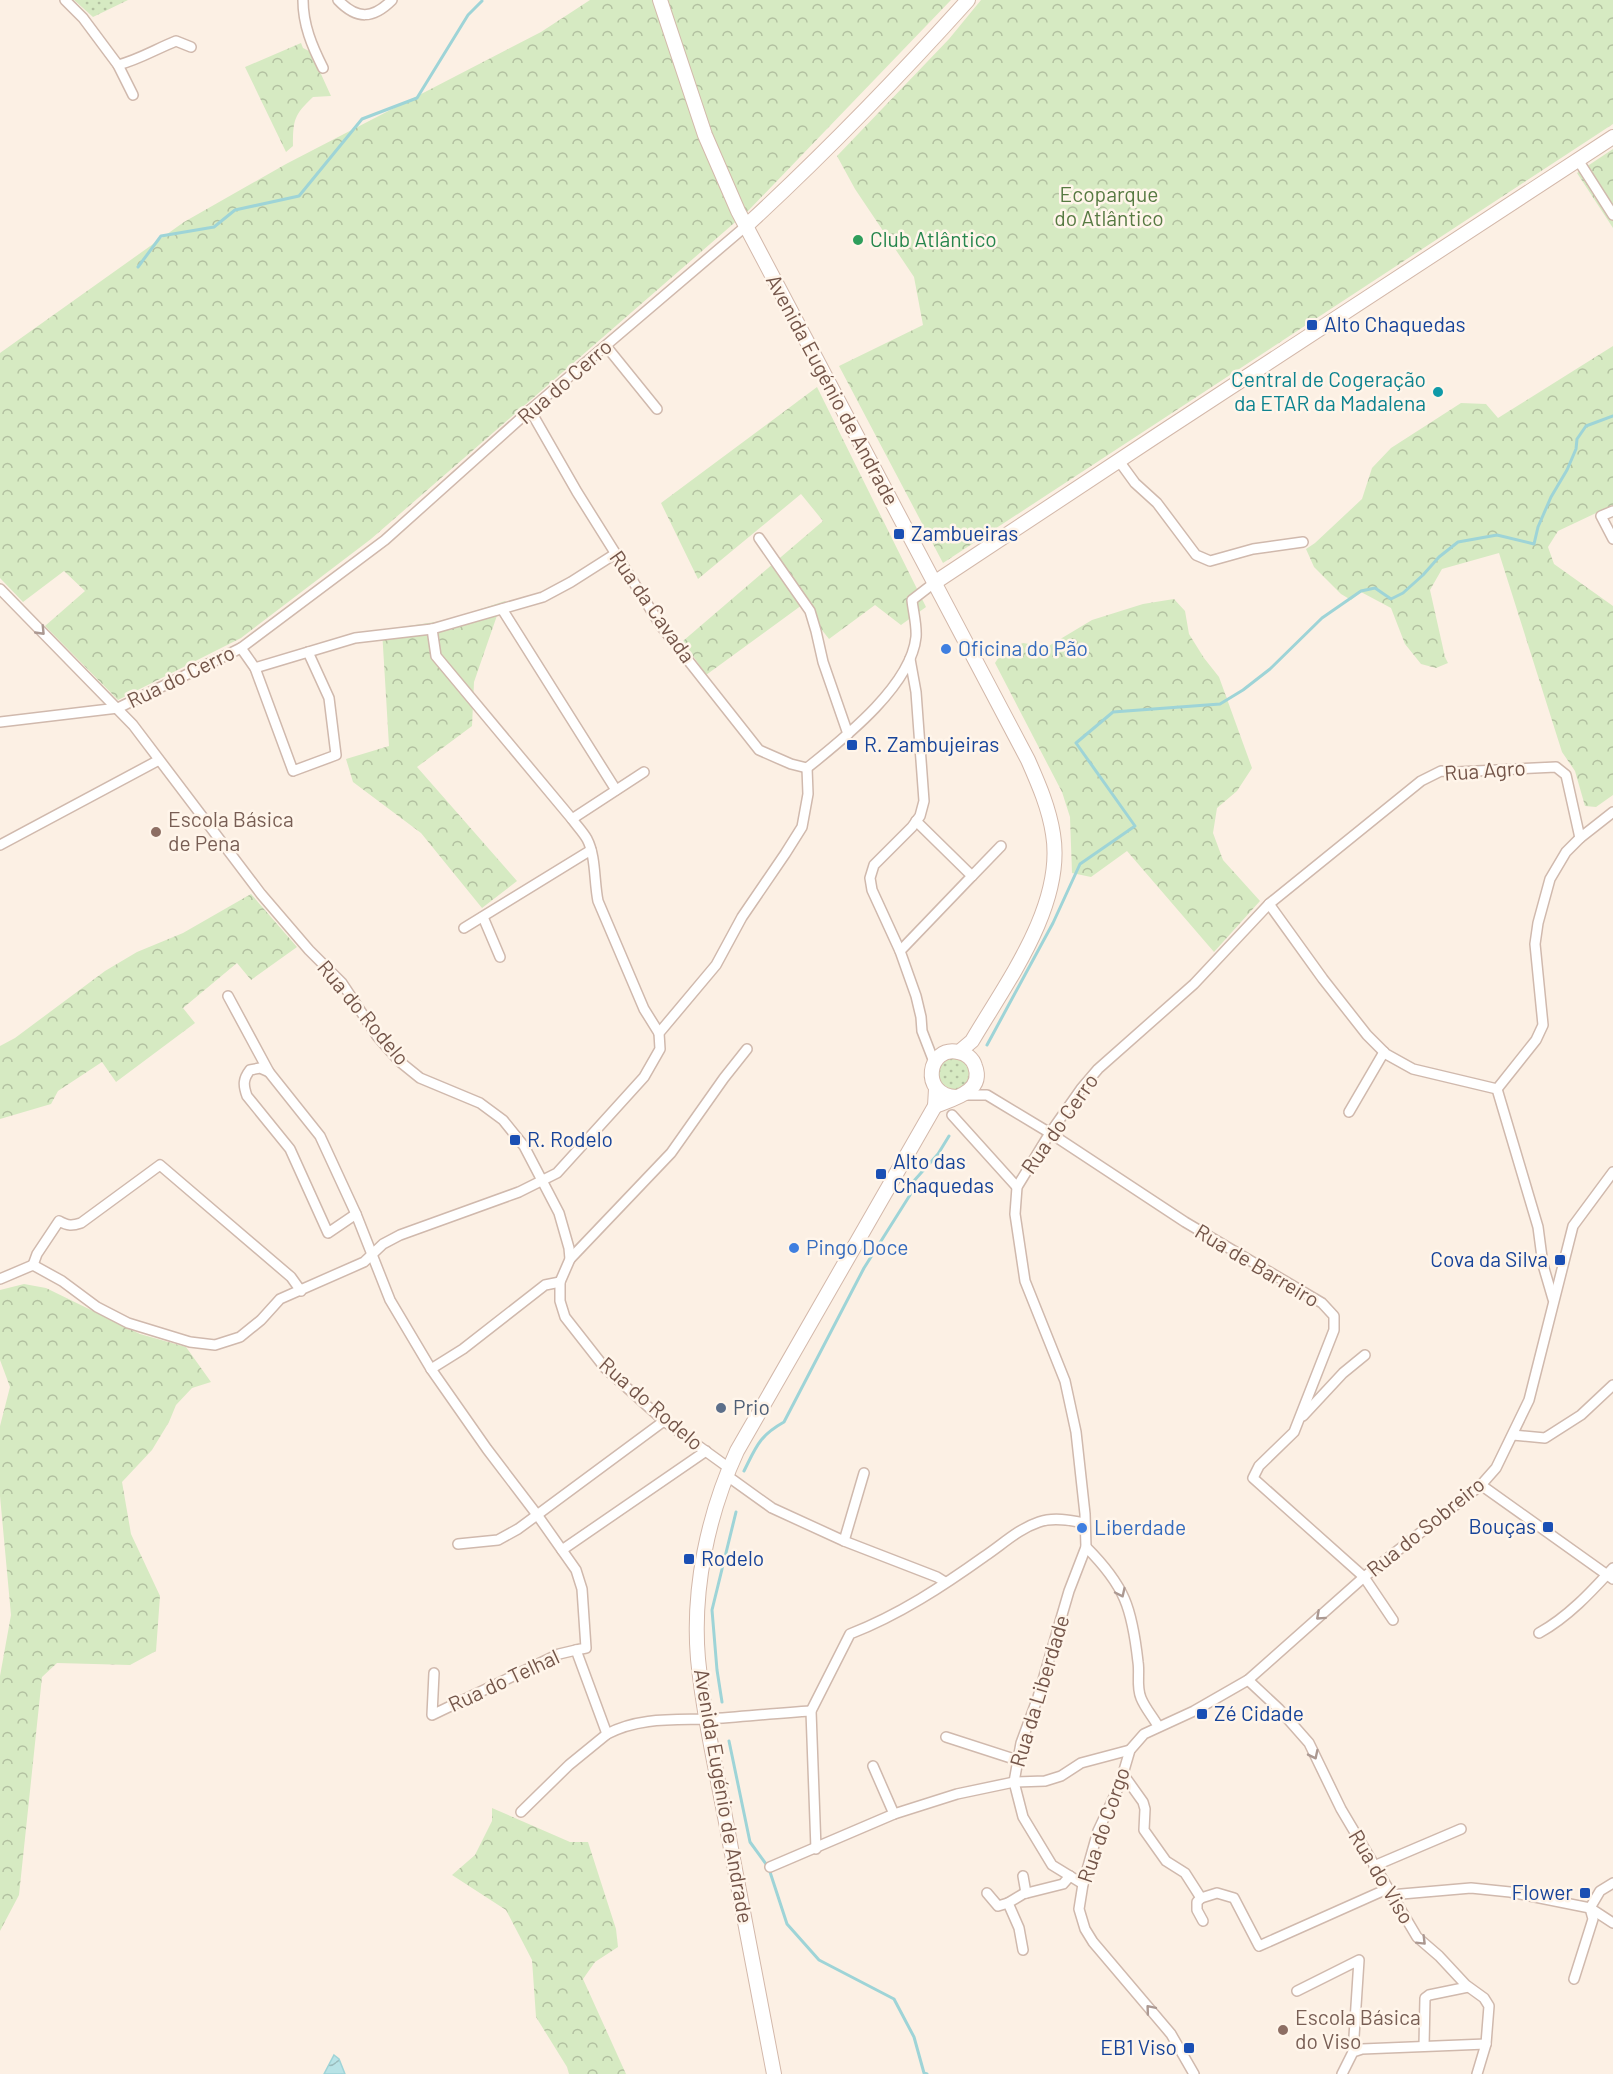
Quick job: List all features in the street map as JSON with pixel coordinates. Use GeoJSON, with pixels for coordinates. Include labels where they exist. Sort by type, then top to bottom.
{"type":"FeatureCollection","features":[{"type":"Feature","properties":{"kind":"main road","name":"Avenida Eugénio de Andrade"},"geometry":{"type":"LineString","coordinates":[[660,0],[719,170],[746,226],[1028,760],[1045,799],[1053,836],[1053,870],[1046,905],[1034,934],[972,1041],[946,1056],[931,1076],[936,1089],[935,1106],[737,1451],[728,1472],[704,1556],[697,1614],[698,1657],[706,1719],[774,2074]]}},
{"type":"Feature","properties":{"kind":"main road","name":"Rua do Cerro"},"geometry":{"type":"LineString","coordinates":[[746,226],[886,90],[968,0]]}},
{"type":"Feature","properties":{"kind":"main road"},"geometry":{"type":"LineString","coordinates":[[934,583],[1613,138]]}},
{"type":"Feature","properties":{"kind":"main road","name":"Avenida Eugénio de Andrade"},"geometry":{"type":"LineString","coordinates":[[959,1096],[974,1086],[972,1041]]}},
{"type":"Feature","properties":{"kind":"main road"},"geometry":{"type":"LineString","coordinates":[[946,1056],[974,1066]]}},
{"type":"Feature","properties":{"kind":"main road"},"geometry":{"type":"LineString","coordinates":[[936,1089],[949,1097],[959,1096]]}},
{"type":"Feature","properties":{"kind":"main road"},"geometry":{"type":"LineString","coordinates":[[935,1106],[959,1096]]}},
{"type":"Feature","properties":{"kind":"street"},"geometry":{"type":"LineString","coordinates":[[65,0],[83,18],[118,65],[133,95]]}},
{"type":"Feature","properties":{"kind":"street"},"geometry":{"type":"LineString","coordinates":[[303,0],[303,17],[311,44],[323,68]]}},
{"type":"Feature","properties":{"kind":"street"},"geometry":{"type":"LineString","coordinates":[[338,0],[357,14],[369,16],[392,0]]}},
{"type":"Feature","properties":{"kind":"street"},"geometry":{"type":"LineString","coordinates":[[118,65],[135,61],[176,41],[191,47]]}},
{"type":"Feature","properties":{"kind":"street"},"geometry":{"type":"LineString","coordinates":[[1578,160],[1613,215]]}},
{"type":"Feature","properties":{"kind":"street","name":"Rua do Cerro"},"geometry":{"type":"LineString","coordinates":[[0,722],[118,708],[241,648],[385,540],[530,410],[746,226]]}},
{"type":"Feature","properties":{"kind":"street"},"geometry":{"type":"LineString","coordinates":[[606,345],[657,409]]}},
{"type":"Feature","properties":{"kind":"street","name":"Rua da Cavada"},"geometry":{"type":"LineString","coordinates":[[530,410],[577,492],[661,626],[759,750],[791,764],[807,768]]}},
{"type":"Feature","properties":{"kind":"street"},"geometry":{"type":"LineString","coordinates":[[1119,461],[1135,483],[1157,503],[1196,555],[1210,561],[1253,549],[1303,542]]}},
{"type":"Feature","properties":{"kind":"street"},"geometry":{"type":"LineString","coordinates":[[1613,511],[1601,516],[1613,539]]}},
{"type":"Feature","properties":{"kind":"street"},"geometry":{"type":"LineString","coordinates":[[759,538],[810,611],[823,662],[848,734]]}},
{"type":"Feature","properties":{"kind":"street"},"geometry":{"type":"LineString","coordinates":[[255,668],[355,638],[432,629],[543,597],[615,554]]}},
{"type":"Feature","properties":{"kind":"street"},"geometry":{"type":"LineString","coordinates":[[659,1033],[716,965],[742,916],[802,827],[808,794],[807,768],[872,712],[898,679],[910,659],[916,636],[912,600],[934,583]]}},
{"type":"Feature","properties":{"kind":"street","name":"Rua do Rodelo"},"geometry":{"type":"LineString","coordinates":[[0,589],[118,708],[261,894],[309,950],[342,983],[377,1036],[399,1061],[420,1078],[480,1103],[503,1120],[524,1146],[559,1213],[569,1248],[570,1259],[560,1282],[560,1301],[565,1317],[605,1368],[664,1421],[706,1451],[772,1508],[844,1541],[945,1582]]}},
{"type":"Feature","properties":{"kind":"street"},"geometry":{"type":"LineString","coordinates":[[502,609],[616,790]]}},
{"type":"Feature","properties":{"kind":"street"},"geometry":{"type":"LineString","coordinates":[[33,1265],[62,1281],[96,1307],[128,1323],[190,1342],[215,1345],[240,1337],[261,1320],[280,1299],[364,1262],[383,1244],[400,1235],[519,1192],[557,1173],[644,1077],[660,1049],[659,1033],[644,1009],[598,901],[594,882],[594,860],[587,840],[436,656],[432,629]]}},
{"type":"Feature","properties":{"kind":"street"},"geometry":{"type":"LineString","coordinates":[[241,648],[255,668],[293,771],[336,755],[328,698],[308,652]]}},
{"type":"Feature","properties":{"kind":"street"},"geometry":{"type":"LineString","coordinates":[[910,659],[916,692],[924,801],[920,816],[874,865],[870,878],[872,890],[900,951],[916,996],[922,1031],[927,1043],[946,1056]]}},
{"type":"Feature","properties":{"kind":"street"},"geometry":{"type":"LineString","coordinates":[[0,845],[159,760]]}},
{"type":"Feature","properties":{"kind":"street","name":"Rua Agro"},"geometry":{"type":"LineString","coordinates":[[1269,904],[1421,781],[1441,771],[1556,767],[1566,775],[1580,838]]}},
{"type":"Feature","properties":{"kind":"street"},"geometry":{"type":"LineString","coordinates":[[572,819],[644,772]]}},
{"type":"Feature","properties":{"kind":"street"},"geometry":{"type":"LineString","coordinates":[[1497,1089],[1536,1040],[1543,1024],[1535,944],[1550,879],[1566,852],[1613,812]]}},
{"type":"Feature","properties":{"kind":"street"},"geometry":{"type":"LineString","coordinates":[[916,821],[972,876]]}},
{"type":"Feature","properties":{"kind":"street"},"geometry":{"type":"LineString","coordinates":[[900,951],[1001,846]]}},
{"type":"Feature","properties":{"kind":"street"},"geometry":{"type":"LineString","coordinates":[[464,928],[591,850]]}},
{"type":"Feature","properties":{"kind":"street"},"geometry":{"type":"LineString","coordinates":[[1269,904],[1323,979],[1367,1035],[1384,1052],[1413,1069],[1497,1089]]}},
{"type":"Feature","properties":{"kind":"street","name":"Rua do Cerro"},"geometry":{"type":"LineString","coordinates":[[1086,1547],[1076,1432],[1065,1381],[1025,1281],[1015,1214],[1017,1186],[1050,1133],[1098,1069],[1194,984],[1269,904]]}},
{"type":"Feature","properties":{"kind":"street"},"geometry":{"type":"LineString","coordinates":[[483,917],[500,957]]}},
{"type":"Feature","properties":{"kind":"street"},"geometry":{"type":"LineString","coordinates":[[228,996],[268,1072],[320,1136],[356,1214],[390,1300],[431,1369],[576,1570],[582,1589],[586,1648],[576,1650]]}},
{"type":"Feature","properties":{"kind":"street"},"geometry":{"type":"LineString","coordinates":[[570,1259],[671,1153],[747,1049]]}},
{"type":"Feature","properties":{"kind":"street"},"geometry":{"type":"LineString","coordinates":[[1349,1112],[1384,1052]]}},
{"type":"Feature","properties":{"kind":"street"},"geometry":{"type":"LineString","coordinates":[[959,1096],[987,1095],[974,1066]]}},
{"type":"Feature","properties":{"kind":"street"},"geometry":{"type":"LineString","coordinates":[[268,1072],[260,1068],[250,1070],[244,1078],[247,1096],[290,1149],[328,1233],[356,1214]]}},
{"type":"Feature","properties":{"kind":"street"},"geometry":{"type":"LineString","coordinates":[[1497,1089],[1539,1227],[1543,1265],[1554,1300]]}},
{"type":"Feature","properties":{"kind":"street","name":"Rua de Barreiro"},"geometry":{"type":"LineString","coordinates":[[987,1095],[1050,1133],[1185,1222],[1322,1303],[1334,1316],[1334,1330],[1294,1432],[1260,1466],[1253,1479],[1364,1576]]}},
{"type":"Feature","properties":{"kind":"street"},"geometry":{"type":"LineString","coordinates":[[952,1115],[1017,1186]]}},
{"type":"Feature","properties":{"kind":"street"},"geometry":{"type":"LineString","coordinates":[[0,1279],[33,1265],[37,1254],[59,1221],[73,1226],[81,1223],[160,1165],[291,1277],[302,1291]]}},
{"type":"Feature","properties":{"kind":"street","name":"Rua do Sobreiro"},"geometry":{"type":"LineString","coordinates":[[1248,1680],[1364,1576],[1481,1485],[1496,1468],[1529,1400],[1573,1226],[1613,1172]]}},
{"type":"Feature","properties":{"kind":"street"},"geometry":{"type":"LineString","coordinates":[[431,1369],[463,1349],[544,1285],[560,1282]]}},
{"type":"Feature","properties":{"kind":"street"},"geometry":{"type":"LineString","coordinates":[[1300,1419],[1343,1372],[1365,1355]]}},
{"type":"Feature","properties":{"kind":"street"},"geometry":{"type":"LineString","coordinates":[[1514,1435],[1545,1438],[1552,1435],[1581,1415],[1613,1385]]}},
{"type":"Feature","properties":{"kind":"street"},"geometry":{"type":"LineString","coordinates":[[458,1544],[498,1540],[538,1516],[664,1421]]}},
{"type":"Feature","properties":{"kind":"street"},"geometry":{"type":"LineString","coordinates":[[562,1550],[706,1451]]}},
{"type":"Feature","properties":{"kind":"street"},"geometry":{"type":"LineString","coordinates":[[844,1541],[864,1473]]}},
{"type":"Feature","properties":{"kind":"street"},"geometry":{"type":"LineString","coordinates":[[1481,1485],[1611,1574],[1554,1625],[1539,1633]]}},
{"type":"Feature","properties":{"kind":"street"},"geometry":{"type":"LineString","coordinates":[[816,1849],[811,1711],[850,1634],[906,1608],[986,1556],[1019,1530],[1041,1521],[1065,1519],[1084,1522]]}},
{"type":"Feature","properties":{"kind":"street"},"geometry":{"type":"LineString","coordinates":[[1086,1547],[1106,1567],[1121,1590],[1135,1638],[1139,1669],[1137,1684],[1141,1698],[1158,1726]]}},
{"type":"Feature","properties":{"kind":"street","name":"Rua da Liberdade"},"geometry":{"type":"LineString","coordinates":[[1070,1876],[1052,1865],[1023,1817],[1014,1782],[1017,1760],[1069,1591],[1086,1547]]}},
{"type":"Feature","properties":{"kind":"street"},"geometry":{"type":"LineString","coordinates":[[1364,1576],[1393,1620]]}},
{"type":"Feature","properties":{"kind":"street","name":"Rua do Telhal"},"geometry":{"type":"LineString","coordinates":[[434,1673],[432,1715],[559,1654],[576,1650],[608,1734]]}},
{"type":"Feature","properties":{"kind":"street","name":"Rua do Corgo"},"geometry":{"type":"LineString","coordinates":[[1194,2074],[1171,2034],[1093,1942],[1085,1929],[1079,1909],[1083,1884],[1098,1831],[1120,1784],[1130,1750],[1144,1734],[1194,1711],[1248,1680]]}},
{"type":"Feature","properties":{"kind":"street","name":"Rua do Viso"},"geometry":{"type":"LineString","coordinates":[[1248,1680],[1280,1709],[1309,1743],[1341,1809],[1417,1937],[1439,1956],[1468,1987],[1484,1998],[1489,2006],[1486,2044],[1477,2074]]}},
{"type":"Feature","properties":{"kind":"street"},"geometry":{"type":"LineString","coordinates":[[520,1812],[569,1765],[618,1728],[658,1719],[706,1719],[811,1711]]}},
{"type":"Feature","properties":{"kind":"street"},"geometry":{"type":"LineString","coordinates":[[946,1737],[1017,1760]]}},
{"type":"Feature","properties":{"kind":"street"},"geometry":{"type":"LineString","coordinates":[[770,1867],[894,1815],[957,1794],[1014,1782],[1045,1781],[1060,1776],[1081,1763],[1130,1750]]}},
{"type":"Feature","properties":{"kind":"street"},"geometry":{"type":"LineString","coordinates":[[873,1766],[894,1815]]}},
{"type":"Feature","properties":{"kind":"street"},"geometry":{"type":"LineString","coordinates":[[1123,1774],[1143,1802],[1144,1830],[1166,1861],[1185,1873],[1201,1898]]}},
{"type":"Feature","properties":{"kind":"street"},"geometry":{"type":"LineString","coordinates":[[1374,1866],[1461,1829]]}},
{"type":"Feature","properties":{"kind":"street"},"geometry":{"type":"LineString","coordinates":[[1023,1876],[1026,1893]]}},
{"type":"Feature","properties":{"kind":"street"},"geometry":{"type":"LineString","coordinates":[[987,1893],[998,1906],[1026,1893],[1063,1884],[1070,1876],[1083,1884]]}},
{"type":"Feature","properties":{"kind":"street"},"geometry":{"type":"LineString","coordinates":[[1574,1980],[1593,1919],[1590,1908],[1600,1891],[1613,1884]]}},
{"type":"Feature","properties":{"kind":"street"},"geometry":{"type":"LineString","coordinates":[[1203,1921],[1197,1910],[1197,1902],[1201,1898],[1217,1893],[1234,1898],[1259,1946],[1389,1892],[1471,1888],[1510,1892],[1590,1908],[1613,1923]]}},
{"type":"Feature","properties":{"kind":"street"},"geometry":{"type":"LineString","coordinates":[[1008,1903],[1019,1928],[1023,1950]]}},
{"type":"Feature","properties":{"kind":"street"},"geometry":{"type":"LineString","coordinates":[[1297,1991],[1359,1960],[1353,2052],[1342,2074]]}},
{"type":"Feature","properties":{"kind":"street"},"geometry":{"type":"LineString","coordinates":[[1424,2046],[1425,1998],[1468,1987]]}},
{"type":"Feature","properties":{"kind":"street"},"geometry":{"type":"LineString","coordinates":[[1353,2052],[1362,2049],[1486,2044]]}},
{"type":"Feature","properties":{"kind":"green space"},"geometry":{"type":"Polygon","coordinates":[[[74,0],[128,0],[93,17],[74,0]]]}},
{"type":"Feature","properties":{"kind":"green space"},"geometry":{"type":"Polygon","coordinates":[[[590,0],[951,0],[748,211],[371,539],[241,638],[118,700],[45,626],[85,591],[64,571],[23,602],[0,578],[0,353],[184,222],[286,164],[541,32],[590,0]]]}},
{"type":"Feature","properties":{"kind":"green space","name":"Ecoparque do Atlântico"},"geometry":{"type":"Polygon","coordinates":[[[981,0],[1613,0],[1613,124],[943,563],[839,366],[923,325],[914,277],[855,189],[837,156],[949,39],[981,0]]]}},
{"type":"Feature","properties":{"kind":"green space"},"geometry":{"type":"Polygon","coordinates":[[[301,43],[303,48],[311,52],[331,96],[313,97],[302,109],[294,124],[293,146],[286,152],[245,67],[301,43]]]}},
{"type":"Feature","properties":{"kind":"green space"},"geometry":{"type":"Polygon","coordinates":[[[1613,149],[1613,228],[1577,173],[1613,149]]]}},
{"type":"Feature","properties":{"kind":"green space"},"geometry":{"type":"Polygon","coordinates":[[[1613,346],[1613,505],[1558,531],[1548,547],[1554,564],[1613,606],[1613,795],[1596,807],[1585,806],[1575,771],[1562,752],[1499,553],[1442,569],[1430,590],[1448,663],[1436,668],[1421,664],[1405,644],[1391,608],[1361,592],[1351,600],[1341,594],[1314,567],[1306,549],[1362,499],[1372,468],[1391,448],[1461,403],[1486,404],[1498,418],[1613,346]]]}},
{"type":"Feature","properties":{"kind":"green space"},"geometry":{"type":"Polygon","coordinates":[[[817,387],[926,607],[901,625],[875,605],[829,639],[802,605],[706,675],[683,641],[823,521],[801,494],[698,579],[661,503],[817,387]]]}},
{"type":"Feature","properties":{"kind":"green space"},"geometry":{"type":"Polygon","coordinates":[[[1174,599],[1185,611],[1189,634],[1219,677],[1252,768],[1237,791],[1217,808],[1213,833],[1223,860],[1260,901],[1214,952],[1127,851],[1091,877],[1072,873],[1070,817],[1062,792],[995,663],[1002,652],[1023,643],[1047,647],[1092,620],[1143,604],[1174,599]]]}},
{"type":"Feature","properties":{"kind":"green space"},"geometry":{"type":"Polygon","coordinates":[[[505,601],[501,604],[474,682],[472,726],[417,767],[517,881],[482,908],[421,833],[353,782],[346,759],[389,746],[382,630],[448,620],[505,601]]]}},
{"type":"Feature","properties":{"kind":"green space"},"geometry":{"type":"Polygon","coordinates":[[[251,894],[297,947],[251,980],[237,963],[183,1008],[195,1023],[116,1082],[102,1062],[58,1091],[51,1104],[0,1119],[0,1046],[15,1038],[105,971],[137,952],[183,933],[251,894]]]}},
{"type":"Feature","properties":{"kind":"green space"},"geometry":{"type":"Polygon","coordinates":[[[953,1058],[964,1063],[969,1074],[964,1085],[953,1090],[942,1085],[937,1074],[942,1063],[953,1058]]]}},
{"type":"Feature","properties":{"kind":"green space"},"geometry":{"type":"Polygon","coordinates":[[[24,1284],[46,1288],[140,1334],[186,1347],[211,1382],[192,1388],[176,1405],[169,1422],[152,1450],[122,1482],[131,1534],[160,1596],[156,1651],[130,1665],[57,1663],[42,1677],[19,1895],[0,1931],[0,1676],[11,1615],[0,1496],[0,1426],[10,1387],[0,1360],[0,1290],[24,1284]]]}},
{"type":"Feature","properties":{"kind":"green space"},"geometry":{"type":"Polygon","coordinates":[[[492,1808],[570,1842],[588,1842],[616,1929],[618,1947],[595,1962],[583,1979],[626,2074],[569,2074],[536,2017],[532,1960],[506,1910],[452,1875],[475,1855],[492,1821],[492,1808]]]}},
{"type":"Feature","properties":{"kind":"water"},"geometry":{"type":"Polygon","coordinates":[[[334,2055],[339,2059],[345,2074],[324,2074],[334,2055]]]}},
{"type":"Feature","properties":{"kind":"waterway"},"geometry":{"type":"LineString","coordinates":[[138,267],[161,236],[214,227],[235,210],[299,196],[362,119],[417,98],[468,15],[482,1]]}},
{"type":"Feature","properties":{"kind":"waterway"},"geometry":{"type":"LineString","coordinates":[[987,1045],[1053,923],[1080,864],[1135,826],[1076,743],[1113,712],[1220,704],[1270,669],[1322,618],[1361,591],[1375,588],[1391,599],[1403,593],[1439,557],[1458,542],[1497,535],[1534,544],[1538,527],[1551,497],[1576,449],[1577,439],[1586,426],[1613,416]]}},
{"type":"Feature","properties":{"kind":"waterway"},"geometry":{"type":"LineString","coordinates":[[744,1471],[764,1437],[784,1422],[864,1268],[910,1195],[912,1183],[938,1154],[949,1136]]}},
{"type":"Feature","properties":{"kind":"waterway"},"geometry":{"type":"LineString","coordinates":[[722,1702],[712,1610],[736,1512]]}},
{"type":"Feature","properties":{"kind":"waterway"},"geometry":{"type":"LineString","coordinates":[[729,1741],[750,1842],[766,1864]]}},
{"type":"Feature","properties":{"kind":"waterway"},"geometry":{"type":"LineString","coordinates":[[770,1872],[787,1924],[819,1960],[894,1999],[914,2037],[924,2073],[927,2074]]}},
{"type":"Feature","properties":{"kind":"place","name":"Club Atlântico"},"geometry":{"type":"Point","coordinates":[858,240]}},
{"type":"Feature","properties":{"kind":"place","name":"Alto Chaquedas"},"geometry":{"type":"Point","coordinates":[1312,325]}},
{"type":"Feature","properties":{"kind":"place","name":"Central de Cogeração da ETAR da Madalena"},"geometry":{"type":"Point","coordinates":[1438,392]}},
{"type":"Feature","properties":{"kind":"place","name":"Zambueiras"},"geometry":{"type":"Point","coordinates":[899,534]}},
{"type":"Feature","properties":{"kind":"place","name":"Oficina do Pão"},"geometry":{"type":"Point","coordinates":[946,649]}},
{"type":"Feature","properties":{"kind":"place","name":"R. Zambujeiras"},"geometry":{"type":"Point","coordinates":[852,745]}},
{"type":"Feature","properties":{"kind":"place","name":"Escola Básica de Pena"},"geometry":{"type":"Point","coordinates":[156,832]}},
{"type":"Feature","properties":{"kind":"place","name":"R. Rodelo"},"geometry":{"type":"Point","coordinates":[515,1140]}},
{"type":"Feature","properties":{"kind":"place","name":"Alto das Chaquedas"},"geometry":{"type":"Point","coordinates":[881,1174]}},
{"type":"Feature","properties":{"kind":"place","name":"Pingo Doce"},"geometry":{"type":"Point","coordinates":[794,1248]}},
{"type":"Feature","properties":{"kind":"place","name":"Cova da Silva"},"geometry":{"type":"Point","coordinates":[1560,1260]}},
{"type":"Feature","properties":{"kind":"place","name":"Prio"},"geometry":{"type":"Point","coordinates":[721,1408]}},
{"type":"Feature","properties":{"kind":"place","name":"Bouças"},"geometry":{"type":"Point","coordinates":[1548,1527]}},
{"type":"Feature","properties":{"kind":"place","name":"Liberdade"},"geometry":{"type":"Point","coordinates":[1082,1528]}},
{"type":"Feature","properties":{"kind":"place","name":"Rodelo"},"geometry":{"type":"Point","coordinates":[689,1559]}},
{"type":"Feature","properties":{"kind":"place","name":"Zé Cidade"},"geometry":{"type":"Point","coordinates":[1202,1714]}},
{"type":"Feature","properties":{"kind":"place","name":"Flower"},"geometry":{"type":"Point","coordinates":[1585,1893]}},
{"type":"Feature","properties":{"kind":"place","name":"Escola Básica do Viso"},"geometry":{"type":"Point","coordinates":[1283,2030]}},
{"type":"Feature","properties":{"kind":"place","name":"EB1 Viso"},"geometry":{"type":"Point","coordinates":[1189,2048]}}]}
